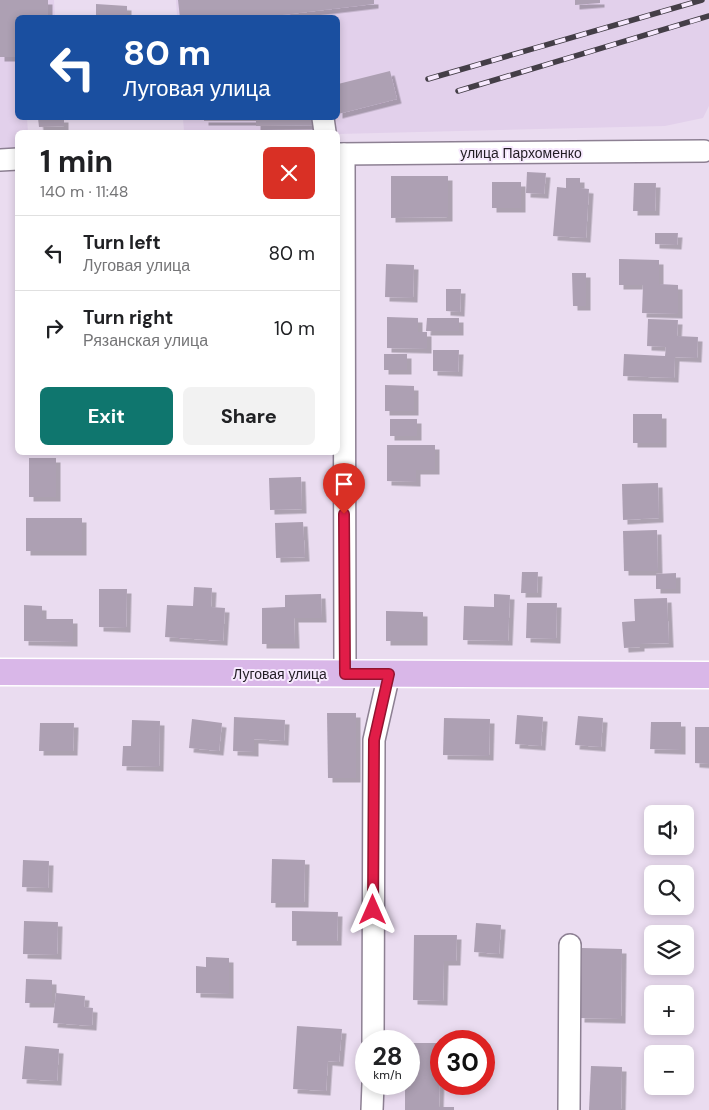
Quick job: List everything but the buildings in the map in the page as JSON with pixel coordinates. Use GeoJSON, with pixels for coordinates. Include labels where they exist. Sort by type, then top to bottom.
{"type":"FeatureCollection","features":[{"type":"Feature","properties":{"kind":"main road","name":"Луговая улица"},"geometry":{"type":"LineString","coordinates":[[0,672],[709,675]]}},
{"type":"Feature","properties":{"kind":"street","name":"улица Пархоменко"},"geometry":{"type":"LineString","coordinates":[[340,154],[707,154]]}},
{"type":"Feature","properties":{"kind":"street"},"geometry":{"type":"LineString","coordinates":[[340,154],[345,674]]}},
{"type":"Feature","properties":{"kind":"street"},"geometry":{"type":"LineString","coordinates":[[0,160],[15,160]]}},
{"type":"Feature","properties":{"kind":"street"},"geometry":{"type":"LineString","coordinates":[[373,1030],[374,740],[389,674]]}},
{"type":"Feature","properties":{"kind":"street"},"geometry":{"type":"LineString","coordinates":[[569,1110],[570,945]]}},
{"type":"Feature","properties":{"kind":"street"},"geometry":{"type":"LineString","coordinates":[[372,1095],[372,1110]]}},
{"type":"Feature","properties":{"kind":"shaded area"},"geometry":{"type":"Polygon","coordinates":[[[0,0],[54,0],[55,15],[15,15],[15,120],[27,120],[28,130],[15,130],[15,149],[0,152],[0,0]]]}},
{"type":"Feature","properties":{"kind":"shaded area"},"geometry":{"type":"Polygon","coordinates":[[[176,0],[709,0],[709,106],[703,118],[665,126],[340,134],[340,130],[184,130],[183,120],[340,120],[340,15],[177,15],[176,0]]]}},
{"type":"Feature","properties":{"kind":"railway"},"geometry":{"type":"LineString","coordinates":[[428,79],[702,0]]}},
{"type":"Feature","properties":{"kind":"railway"},"geometry":{"type":"LineString","coordinates":[[458,91],[709,16]]}},
{"type":"Feature","properties":{"kind":"route"},"geometry":{"type":"LineString","coordinates":[[344,514],[345,674],[389,674],[374,740],[373,910]]}}]}
